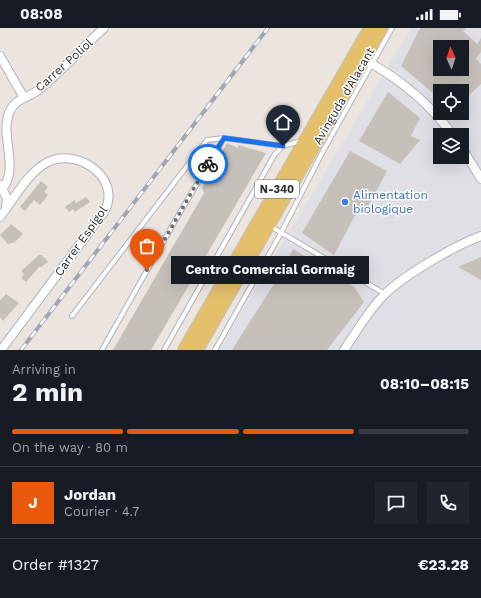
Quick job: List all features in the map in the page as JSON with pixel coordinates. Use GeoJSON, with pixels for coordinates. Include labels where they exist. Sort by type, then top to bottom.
{"type":"FeatureCollection","features":[{"type":"Feature","properties":{"kind":"main road","name":"Avinguda d'Alacant"},"geometry":{"type":"LineString","coordinates":[[184,350],[370,28]]}},
{"type":"Feature","properties":{"kind":"main road","name":"Avinguda d'Alacant"},"geometry":{"type":"LineString","coordinates":[[197,350],[382,28]]}},
{"type":"Feature","properties":{"kind":"street","name":"Carrer Poliol"},"geometry":{"type":"LineString","coordinates":[[2,187],[8,178],[7,118],[14,106],[23,96],[36,92],[104,28]]}},
{"type":"Feature","properties":{"kind":"street"},"geometry":{"type":"LineString","coordinates":[[0,56],[23,96]]}},
{"type":"Feature","properties":{"kind":"street"},"geometry":{"type":"LineString","coordinates":[[372,64],[411,89],[447,128]]}},
{"type":"Feature","properties":{"kind":"street","name":"Carrer Espígol"},"geometry":{"type":"LineString","coordinates":[[0,217],[40,168],[59,158],[81,160],[95,168],[105,183],[108,196],[104,212],[1,350]]}},
{"type":"Feature","properties":{"kind":"street"},"geometry":{"type":"LineString","coordinates":[[469,159],[481,179]]}},
{"type":"Feature","properties":{"kind":"street"},"geometry":{"type":"LineString","coordinates":[[2,187],[7,198],[6,209]]}},
{"type":"Feature","properties":{"kind":"street"},"geometry":{"type":"LineString","coordinates":[[344,350],[372,308],[385,294],[443,254],[481,236]]}},
{"type":"Feature","properties":{"kind":"lane"},"geometry":{"type":"LineString","coordinates":[[215,350],[281,233],[323,151],[392,28]]}},
{"type":"Feature","properties":{"kind":"lane"},"geometry":{"type":"LineString","coordinates":[[72,316],[207,140],[224,138],[283,146],[306,140]]}},
{"type":"Feature","properties":{"kind":"lane"},"geometry":{"type":"LineString","coordinates":[[102,350],[224,138]]}},
{"type":"Feature","properties":{"kind":"lane"},"geometry":{"type":"LineString","coordinates":[[164,350],[275,154],[283,146]]}},
{"type":"Feature","properties":{"kind":"lane"},"geometry":{"type":"LineString","coordinates":[[269,226],[385,294]]}},
{"type":"Feature","properties":{"kind":"shaded area"},"geometry":{"type":"Polygon","coordinates":[[[411,28],[481,28],[481,350],[219,350],[411,28]]]}},
{"type":"Feature","properties":{"kind":"building"},"geometry":{"type":"Polygon","coordinates":[[[420,28],[466,28],[463,31],[477,44],[481,38],[481,52],[476,59],[481,64],[481,84],[469,95],[469,84],[433,84],[433,93],[401,66],[420,28]]]}},
{"type":"Feature","properties":{"kind":"building"},"geometry":{"type":"Polygon","coordinates":[[[388,92],[420,118],[411,136],[420,140],[400,164],[359,141],[388,92]]]}},
{"type":"Feature","properties":{"kind":"building"},"geometry":{"type":"Polygon","coordinates":[[[227,143],[238,148],[238,145],[266,153],[151,350],[113,350],[204,193],[202,188],[227,143]]]}},
{"type":"Feature","properties":{"kind":"building"},"geometry":{"type":"Polygon","coordinates":[[[350,151],[387,171],[365,212],[359,208],[334,255],[302,233],[350,151]]]}},
{"type":"Feature","properties":{"kind":"building"},"geometry":{"type":"Polygon","coordinates":[[[41,181],[48,187],[44,192],[48,195],[40,205],[34,200],[25,211],[20,207],[41,181]]]}},
{"type":"Feature","properties":{"kind":"building"},"geometry":{"type":"Polygon","coordinates":[[[86,197],[90,202],[75,212],[73,209],[69,212],[65,207],[75,200],[76,203],[86,197]]]}},
{"type":"Feature","properties":{"kind":"building"},"geometry":{"type":"Polygon","coordinates":[[[11,224],[23,234],[15,242],[8,244],[0,235],[11,224]]]}},
{"type":"Feature","properties":{"kind":"building"},"geometry":{"type":"Polygon","coordinates":[[[293,249],[344,279],[355,288],[364,302],[327,350],[232,350],[275,282],[293,249]]]}},
{"type":"Feature","properties":{"kind":"building"},"geometry":{"type":"Polygon","coordinates":[[[39,255],[42,255],[48,262],[41,267],[40,266],[26,282],[21,278],[24,274],[21,271],[39,255]]]}},
{"type":"Feature","properties":{"kind":"building"},"geometry":{"type":"Polygon","coordinates":[[[481,257],[481,280],[458,267],[481,257]]]}},
{"type":"Feature","properties":{"kind":"building"},"geometry":{"type":"Polygon","coordinates":[[[6,294],[19,303],[3,321],[0,317],[0,300],[6,294]]]}},
{"type":"Feature","properties":{"kind":"railway"},"geometry":{"type":"LineString","coordinates":[[21,350],[268,28]]}},
{"type":"Feature","properties":{"kind":"way so far"},"geometry":{"type":"LineString","coordinates":[[147,270],[208,164]]}},
{"type":"Feature","properties":{"kind":"place","name":"Alimentation biologique"},"geometry":{"type":"Point","coordinates":[345,202]}},
{"type":"Feature","properties":{"kind":"place","name":"Centro Comercial Gormaig"},"geometry":{"type":"Point","coordinates":[147,270]}},
{"type":"Feature","properties":{"kind":"route"},"geometry":{"type":"LineString","coordinates":[[208,164],[224,138],[283,146]]}}]}
